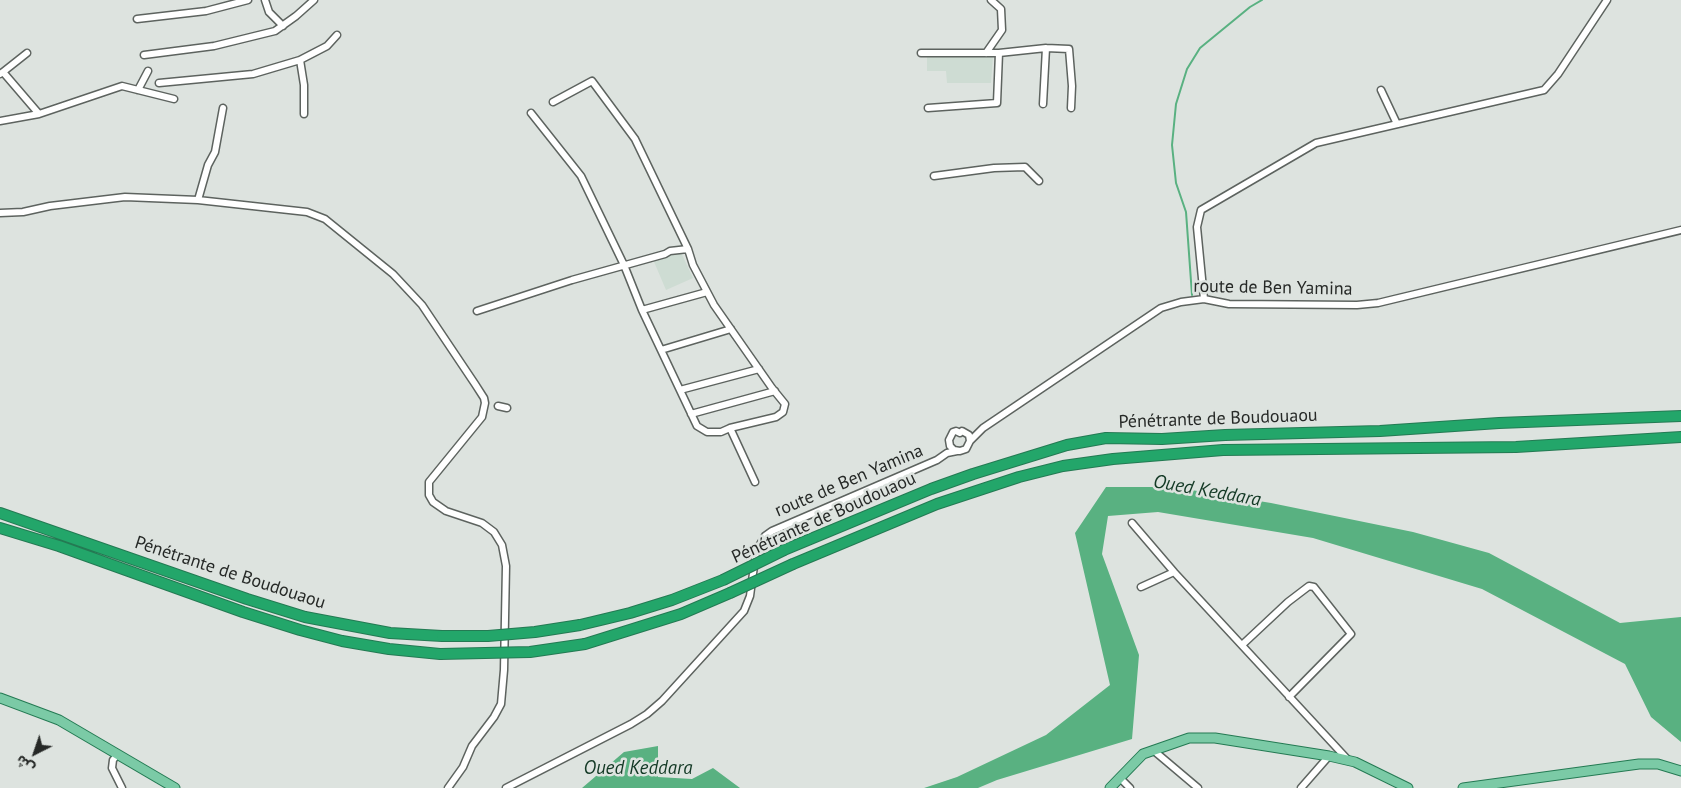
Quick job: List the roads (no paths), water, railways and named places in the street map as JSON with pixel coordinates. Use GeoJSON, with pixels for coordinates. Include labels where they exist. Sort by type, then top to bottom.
{"type":"FeatureCollection","features":[{"type":"Feature","properties":{"kind":"highway","name":"Pénétrante de Boudouaou"},"geometry":{"type":"LineString","coordinates":[[0,513],[247,599],[305,617],[390,633],[488,636],[535,632],[580,625],[630,613],[672,600],[723,580],[784,550],[931,489],[972,474],[1067,445],[1106,438],[1162,439],[1225,435],[1380,431],[1681,416]]}},
{"type":"Feature","properties":{"kind":"highway","name":"Pénétrante de Boudouaou"},"geometry":{"type":"LineString","coordinates":[[0,528],[59,546],[243,612],[342,641],[389,649],[440,654],[530,652],[585,644],[681,614],[793,564],[937,504],[1019,477],[1063,466],[1113,459],[1223,450],[1516,447],[1681,437]]}},
{"type":"Feature","properties":{"kind":"main road"},"geometry":{"type":"LineString","coordinates":[[0,698],[59,720],[175,788]]}},
{"type":"Feature","properties":{"kind":"main road"},"geometry":{"type":"LineString","coordinates":[[1110,788],[1143,754],[1189,738],[1206,738],[1329,756],[1369,768],[1407,788]]}},
{"type":"Feature","properties":{"kind":"main road"},"geometry":{"type":"LineString","coordinates":[[1463,788],[1639,764],[1658,764],[1681,771]]}},
{"type":"Feature","properties":{"kind":"street"},"geometry":{"type":"LineString","coordinates":[[137,19],[206,11],[248,0]]}},
{"type":"Feature","properties":{"kind":"street"},"geometry":{"type":"LineString","coordinates":[[265,0],[269,12],[283,26]]}},
{"type":"Feature","properties":{"kind":"street"},"geometry":{"type":"LineString","coordinates":[[144,55],[214,46],[275,31],[314,0]]}},
{"type":"Feature","properties":{"kind":"street"},"geometry":{"type":"LineString","coordinates":[[986,52],[1002,30],[1001,10],[992,0]]}},
{"type":"Feature","properties":{"kind":"street"},"geometry":{"type":"LineString","coordinates":[[1204,299],[1197,227],[1201,210],[1316,143],[1544,90],[1558,74],[1606,0]]}},
{"type":"Feature","properties":{"kind":"street"},"geometry":{"type":"LineString","coordinates":[[159,83],[253,74],[300,60],[327,46],[337,35]]}},
{"type":"Feature","properties":{"kind":"street"},"geometry":{"type":"LineString","coordinates":[[921,53],[999,53],[1046,48],[1069,49],[1072,86],[1071,108]]}},
{"type":"Feature","properties":{"kind":"street"},"geometry":{"type":"LineString","coordinates":[[1043,104],[1046,48]]}},
{"type":"Feature","properties":{"kind":"street"},"geometry":{"type":"LineString","coordinates":[[27,53],[1,73],[39,114]]}},
{"type":"Feature","properties":{"kind":"street"},"geometry":{"type":"LineString","coordinates":[[928,108],[997,103],[999,53]]}},
{"type":"Feature","properties":{"kind":"street"},"geometry":{"type":"LineString","coordinates":[[300,60],[304,85],[304,114]]}},
{"type":"Feature","properties":{"kind":"street"},"geometry":{"type":"LineString","coordinates":[[138,90],[148,71]]}},
{"type":"Feature","properties":{"kind":"street"},"geometry":{"type":"LineString","coordinates":[[531,113],[581,176],[624,265],[642,310],[697,426],[707,432],[721,432],[776,417],[782,412],[785,404],[714,305],[693,265],[688,249],[635,139],[592,80],[552,102]]}},
{"type":"Feature","properties":{"kind":"street"},"geometry":{"type":"LineString","coordinates":[[0,120],[39,114],[122,86],[174,99]]}},
{"type":"Feature","properties":{"kind":"street"},"geometry":{"type":"LineString","coordinates":[[1381,90],[1397,124]]}},
{"type":"Feature","properties":{"kind":"street"},"geometry":{"type":"LineString","coordinates":[[198,200],[208,165],[215,152],[223,108]]}},
{"type":"Feature","properties":{"kind":"street"},"geometry":{"type":"LineString","coordinates":[[934,176],[994,168],[1025,168],[1039,181]]}},
{"type":"Feature","properties":{"kind":"street"},"geometry":{"type":"LineString","coordinates":[[0,213],[23,212],[50,206],[125,198],[198,200],[307,212],[325,219],[393,274],[422,305],[484,398],[485,408],[482,417],[429,482],[431,499],[439,507],[482,523],[494,532],[502,545],[506,566],[504,670],[500,704],[494,717],[472,746],[463,767],[448,788]]}},
{"type":"Feature","properties":{"kind":"street","name":"route de Ben Yamina"},"geometry":{"type":"LineString","coordinates":[[970,441],[983,428],[1161,308],[1181,302],[1204,299],[1229,304],[1357,305],[1378,303],[1681,230]]}},
{"type":"Feature","properties":{"kind":"street"},"geometry":{"type":"LineString","coordinates":[[477,311],[572,280],[666,254],[670,251],[688,249]]}},
{"type":"Feature","properties":{"kind":"street"},"geometry":{"type":"LineString","coordinates":[[642,310],[707,292]]}},
{"type":"Feature","properties":{"kind":"street"},"geometry":{"type":"LineString","coordinates":[[661,350],[731,329]]}},
{"type":"Feature","properties":{"kind":"street"},"geometry":{"type":"LineString","coordinates":[[680,390],[759,369]]}},
{"type":"Feature","properties":{"kind":"street"},"geometry":{"type":"LineString","coordinates":[[691,414],[775,391]]}},
{"type":"Feature","properties":{"kind":"street"},"geometry":{"type":"LineString","coordinates":[[498,406],[507,408]]}},
{"type":"Feature","properties":{"kind":"street"},"geometry":{"type":"LineString","coordinates":[[730,428],[755,482]]}},
{"type":"Feature","properties":{"kind":"street","name":"route de Ben Yamina"},"geometry":{"type":"LineString","coordinates":[[964,432],[983,428]]}},
{"type":"Feature","properties":{"kind":"street"},"geometry":{"type":"LineString","coordinates":[[962,430],[969,436],[970,441],[966,449],[957,451],[949,443],[953,432],[960,433],[962,430]]}},
{"type":"Feature","properties":{"kind":"street","name":"route de Ben Yamina"},"geometry":{"type":"LineString","coordinates":[[937,460],[949,443]]}},
{"type":"Feature","properties":{"kind":"street","name":"route de Ben Yamina"},"geometry":{"type":"LineString","coordinates":[[506,788],[631,724],[647,714],[662,701],[744,612],[750,596],[756,551],[765,536],[772,531],[937,460],[947,453],[957,451]]}},
{"type":"Feature","properties":{"kind":"street"},"geometry":{"type":"LineString","coordinates":[[1132,523],[1174,572],[1349,761]]}},
{"type":"Feature","properties":{"kind":"street"},"geometry":{"type":"LineString","coordinates":[[1141,587],[1174,572]]}},
{"type":"Feature","properties":{"kind":"street"},"geometry":{"type":"LineString","coordinates":[[1242,645],[1288,602],[1309,586],[1314,587],[1351,634],[1289,696]]}},
{"type":"Feature","properties":{"kind":"street"},"geometry":{"type":"LineString","coordinates":[[1153,750],[1198,788]]}},
{"type":"Feature","properties":{"kind":"street"},"geometry":{"type":"LineString","coordinates":[[117,755],[113,760],[112,768],[122,788]]}},
{"type":"Feature","properties":{"kind":"street"},"geometry":{"type":"LineString","coordinates":[[1302,788],[1329,756]]}},
{"type":"Feature","properties":{"kind":"street"},"geometry":{"type":"LineString","coordinates":[[1120,778],[1130,788]]}},
{"type":"Feature","properties":{"kind":"water","name":"Oued Keddara"},"geometry":{"type":"Polygon","coordinates":[[[1106,487],[1173,487],[1271,503],[1413,532],[1489,553],[1620,623],[1681,617],[1681,742],[1651,717],[1625,664],[1482,589],[1313,538],[1158,512],[1108,516],[1102,554],[1139,655],[1132,739],[997,780],[978,788],[924,788],[957,777],[1046,735],[1110,685],[1075,533],[1106,487]]]}},
{"type":"Feature","properties":{"kind":"water","name":"Oued Keddara"},"geometry":{"type":"Polygon","coordinates":[[[658,746],[658,777],[692,779],[713,768],[740,788],[582,788],[624,752],[658,746]]]}},
{"type":"Feature","properties":{"kind":"waterway"},"geometry":{"type":"LineString","coordinates":[[1192,295],[1186,212],[1176,183],[1172,145],[1176,104],[1187,69],[1200,48],[1250,7],[1262,0]]}}]}
